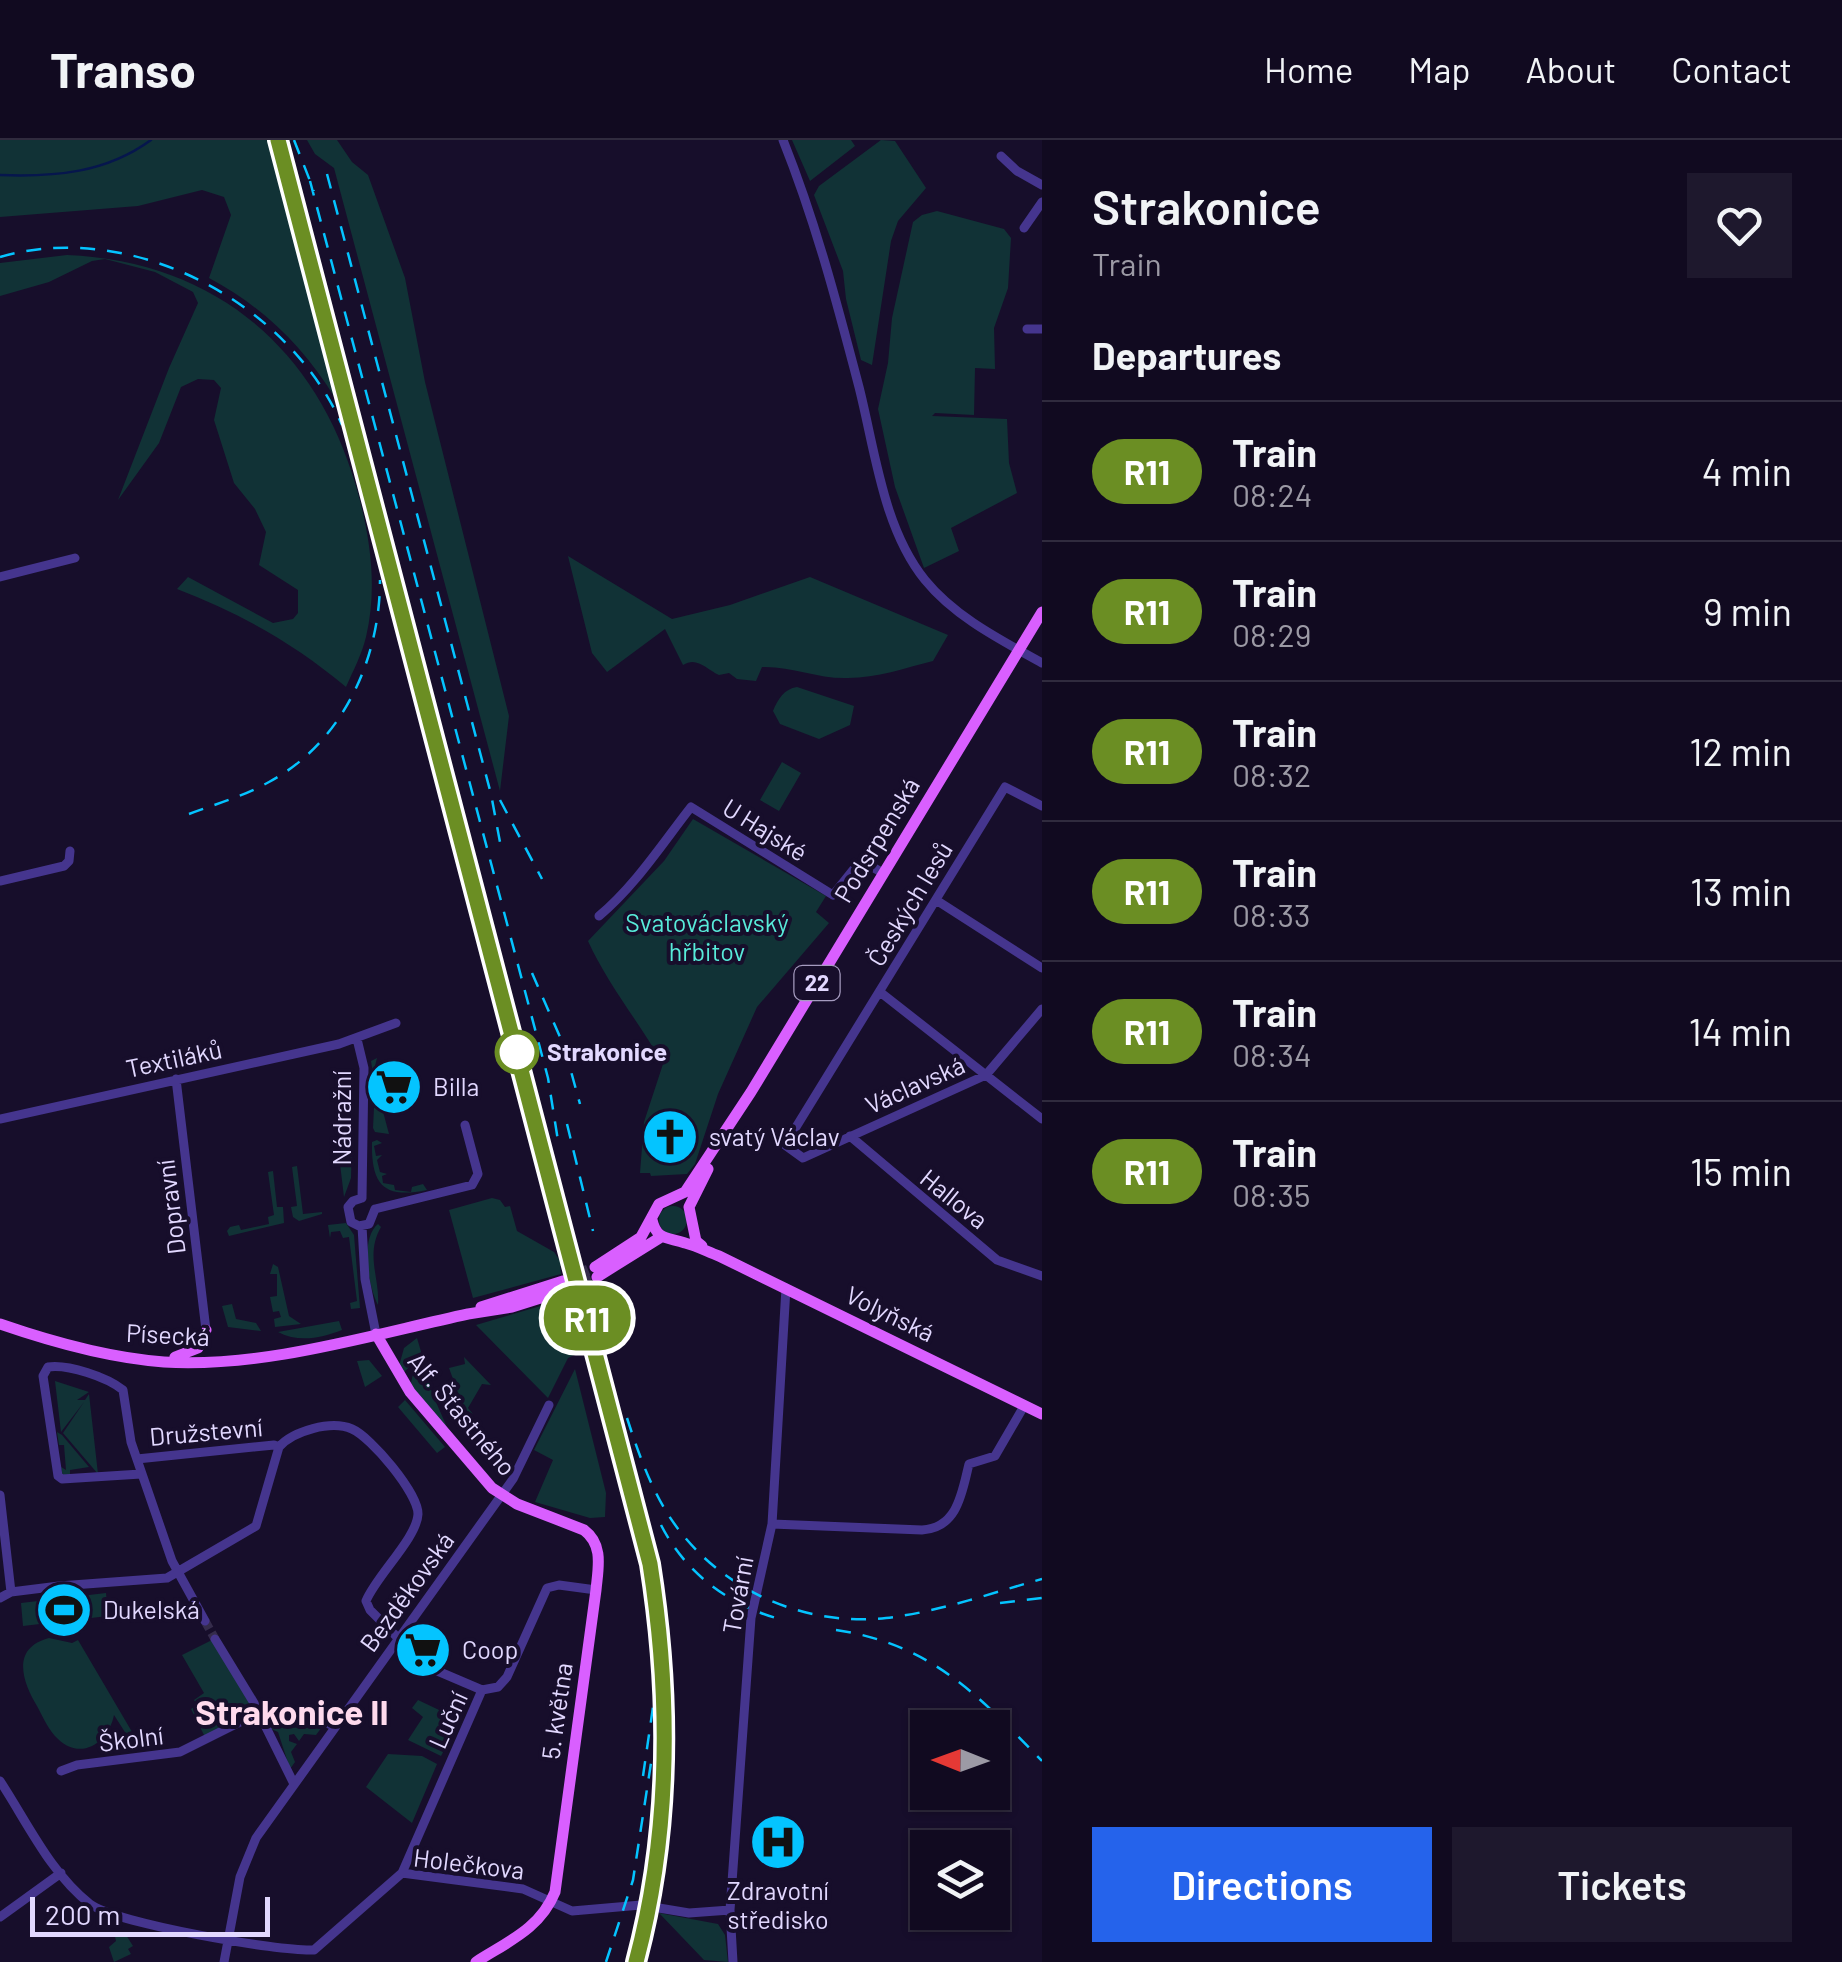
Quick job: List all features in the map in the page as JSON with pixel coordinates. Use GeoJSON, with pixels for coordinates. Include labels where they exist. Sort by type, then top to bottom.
{"type":"FeatureCollection","features":[{"type":"Feature","properties":{"kind":"main road","name":"Podsrpenská"},"geometry":{"type":"LineString","coordinates":[[692,1226],[685,1236],[666,1239],[596,1272],[641,1237],[659,1204],[685,1192],[751,1092],[1042,612]]}},
{"type":"Feature","properties":{"kind":"main road","name":"Podsrpenská"},"geometry":{"type":"LineString","coordinates":[[690,1207],[751,1092]]}},
{"type":"Feature","properties":{"kind":"main road"},"geometry":{"type":"LineString","coordinates":[[676,1199],[690,1207],[692,1226]]}},
{"type":"Feature","properties":{"kind":"main road"},"geometry":{"type":"LineString","coordinates":[[652,1220],[666,1239]]}},
{"type":"Feature","properties":{"kind":"main road","name":"Volyňská"},"geometry":{"type":"LineString","coordinates":[[692,1226],[696,1240],[719,1256]]}},
{"type":"Feature","properties":{"kind":"main road","name":"Volyňská"},"geometry":{"type":"LineString","coordinates":[[666,1239],[719,1256],[1042,1414]]}},
{"type":"Feature","properties":{"kind":"main road"},"geometry":{"type":"LineString","coordinates":[[376,1334],[512,1307],[564,1286]]}},
{"type":"Feature","properties":{"kind":"main road","name":"Písecká"},"geometry":{"type":"LineString","coordinates":[[0,1316],[68,1342]]}},
{"type":"Feature","properties":{"kind":"main road","name":"Písecká"},"geometry":{"type":"LineString","coordinates":[[0,1324],[38,1337],[151,1360],[215,1361],[376,1334]]}},
{"type":"Feature","properties":{"kind":"main road"},"geometry":{"type":"LineString","coordinates":[[151,1360],[188,1354],[198,1348],[206,1330]]}},
{"type":"Feature","properties":{"kind":"main road","name":"Alf. Šťastného"},"geometry":{"type":"LineString","coordinates":[[376,1334],[410,1392],[500,1495],[584,1530]]}},
{"type":"Feature","properties":{"kind":"main road","name":"5. května"},"geometry":{"type":"LineString","coordinates":[[551,1902],[557,1882],[596,1590],[596,1543],[584,1530]]}},
{"type":"Feature","properties":{"kind":"main road"},"geometry":{"type":"LineString","coordinates":[[476,1962],[530,1929],[551,1902]]}},
{"type":"Feature","properties":{"kind":"street"},"geometry":{"type":"LineString","coordinates":[[783,140],[821,246],[888,503],[906,552],[944,600],[1042,664]]}},
{"type":"Feature","properties":{"kind":"street"},"geometry":{"type":"LineString","coordinates":[[1001,156],[1042,185]]}},
{"type":"Feature","properties":{"kind":"street"},"geometry":{"type":"LineString","coordinates":[[1024,228],[1042,202]]}},
{"type":"Feature","properties":{"kind":"street"},"geometry":{"type":"LineString","coordinates":[[1027,329],[1042,330]]}},
{"type":"Feature","properties":{"kind":"street"},"geometry":{"type":"LineString","coordinates":[[0,577],[75,558]]}},
{"type":"Feature","properties":{"kind":"street","name":"Českých lesů"},"geometry":{"type":"LineString","coordinates":[[785,1145],[1004,787],[1042,806]]}},
{"type":"Feature","properties":{"kind":"street","name":"U Hajské"},"geometry":{"type":"LineString","coordinates":[[599,916],[614,904],[690,807],[834,894],[857,865],[867,864],[883,874]]}},
{"type":"Feature","properties":{"kind":"street"},"geometry":{"type":"LineString","coordinates":[[0,881],[64,866],[70,861],[70,851]]}},
{"type":"Feature","properties":{"kind":"street"},"geometry":{"type":"LineString","coordinates":[[936,900],[1042,968]]}},
{"type":"Feature","properties":{"kind":"street"},"geometry":{"type":"LineString","coordinates":[[880,992],[1042,1119]]}},
{"type":"Feature","properties":{"kind":"street","name":"Václavská"},"geometry":{"type":"LineString","coordinates":[[785,1145],[802,1158],[986,1075],[1042,1009]]}},
{"type":"Feature","properties":{"kind":"street","name":"Textiláků"},"geometry":{"type":"LineString","coordinates":[[0,1119],[357,1040],[372,1030],[396,1024]]}},
{"type":"Feature","properties":{"kind":"street","name":"Nádražní"},"geometry":{"type":"LineString","coordinates":[[357,1040],[364,1068],[362,1198]]}},
{"type":"Feature","properties":{"kind":"street","name":"Dopravní"},"geometry":{"type":"LineString","coordinates":[[176,1079],[206,1330]]}},
{"type":"Feature","properties":{"kind":"street"},"geometry":{"type":"LineString","coordinates":[[362,1226],[372,1221],[375,1209],[406,1204],[475,1182],[477,1170],[465,1125]]}},
{"type":"Feature","properties":{"kind":"street","name":"Hallova"},"geometry":{"type":"LineString","coordinates":[[850,1136],[997,1260],[1042,1276]]}},
{"type":"Feature","properties":{"kind":"street","name":"Nádražní"},"geometry":{"type":"LineString","coordinates":[[375,1209],[362,1198],[351,1202],[347,1212],[352,1223],[362,1226],[364,1279],[376,1334]]}},
{"type":"Feature","properties":{"kind":"street","name":"Tovární"},"geometry":{"type":"LineString","coordinates":[[733,1962],[730,1910],[751,1618],[772,1524],[786,1288]]}},
{"type":"Feature","properties":{"kind":"street"},"geometry":{"type":"LineString","coordinates":[[142,1474],[62,1479],[58,1476],[44,1371],[64,1367],[119,1386],[137,1459],[177,1569],[206,1621]]}},
{"type":"Feature","properties":{"kind":"street","name":"Bezděkovská"},"geometry":{"type":"LineString","coordinates":[[224,1962],[245,1856],[513,1480],[549,1405]]}},
{"type":"Feature","properties":{"kind":"street"},"geometry":{"type":"LineString","coordinates":[[772,1524],[938,1528],[952,1516],[970,1464],[995,1456],[1024,1406]]}},
{"type":"Feature","properties":{"kind":"street","name":"Družstevní"},"geometry":{"type":"LineString","coordinates":[[137,1459],[274,1444],[280,1447],[301,1431],[349,1428],[390,1465],[414,1497],[416,1524],[366,1601],[398,1638]]}},
{"type":"Feature","properties":{"kind":"street"},"geometry":{"type":"LineString","coordinates":[[0,1598],[11,1592],[167,1578],[177,1569],[186,1568],[256,1526],[280,1447]]}},
{"type":"Feature","properties":{"kind":"street"},"geometry":{"type":"LineString","coordinates":[[0,1495],[11,1592]]}},
{"type":"Feature","properties":{"kind":"street","name":"Luční"},"geometry":{"type":"LineString","coordinates":[[402,1873],[482,1690],[498,1686],[507,1677],[547,1588],[559,1585],[596,1590]]}},
{"type":"Feature","properties":{"kind":"street"},"geometry":{"type":"LineString","coordinates":[[215,1639],[294,1784]]}},
{"type":"Feature","properties":{"kind":"street"},"geometry":{"type":"LineString","coordinates":[[408,1658],[482,1690]]}},
{"type":"Feature","properties":{"kind":"street"},"geometry":{"type":"LineString","coordinates":[[258,1713],[322,1721],[335,1727]]}},
{"type":"Feature","properties":{"kind":"street","name":"Školní"},"geometry":{"type":"LineString","coordinates":[[61,1771],[77,1765],[180,1752],[258,1713]]}},
{"type":"Feature","properties":{"kind":"street","name":"Holečkova"},"geometry":{"type":"LineString","coordinates":[[0,1780],[60,1873],[93,1906],[110,1916],[317,1954],[402,1873],[523,1889],[551,1902]]}},
{"type":"Feature","properties":{"kind":"street"},"geometry":{"type":"LineString","coordinates":[[0,1917],[60,1873]]}},
{"type":"Feature","properties":{"kind":"street"},"geometry":{"type":"LineString","coordinates":[[551,1902],[572,1910],[641,1906],[690,1913],[730,1910]]}},
{"type":"Feature","properties":{"kind":"green space"},"geometry":{"type":"Polygon","coordinates":[[[0,140],[270,140],[338,393],[335,398],[280,329],[247,301],[209,278],[231,215],[224,197],[202,190],[138,206],[0,217],[0,140]]]}},
{"type":"Feature","properties":{"kind":"green space"},"geometry":{"type":"Polygon","coordinates":[[[307,140],[337,140],[352,162],[368,175],[405,278],[425,382],[509,716],[500,791],[334,168],[315,154],[307,140]]]}},
{"type":"Feature","properties":{"kind":"green space"},"geometry":{"type":"Polygon","coordinates":[[[792,140],[851,140],[855,146],[810,181],[792,140]]]}},
{"type":"Feature","properties":{"kind":"green space"},"geometry":{"type":"Polygon","coordinates":[[[881,140],[895,141],[926,188],[898,221],[891,241],[872,365],[861,360],[843,271],[814,195],[819,186],[881,140]]]}},
{"type":"Feature","properties":{"kind":"green space"},"geometry":{"type":"Polygon","coordinates":[[[937,211],[1004,229],[1011,238],[1008,288],[994,328],[995,369],[975,368],[974,415],[932,416],[1007,419],[1009,463],[1017,493],[951,528],[959,551],[924,568],[895,487],[878,409],[913,222],[937,211]]]}},
{"type":"Feature","properties":{"kind":"green space"},"geometry":{"type":"Polygon","coordinates":[[[67,255],[104,259],[49,282],[0,296],[0,263],[67,255]]]}},
{"type":"Feature","properties":{"kind":"green space"},"geometry":{"type":"Polygon","coordinates":[[[107,260],[168,274],[212,294],[251,321],[285,353],[314,392],[338,436],[356,486],[371,561],[370,618],[360,656],[346,687],[266,631],[177,589],[188,577],[273,623],[293,619],[298,613],[298,590],[259,565],[266,532],[255,509],[234,483],[214,420],[221,388],[214,380],[198,379],[181,387],[159,443],[118,500],[198,303],[193,292],[155,272],[107,260]]]}},
{"type":"Feature","properties":{"kind":"green space"},"geometry":{"type":"Polygon","coordinates":[[[568,556],[672,619],[730,605],[810,577],[948,635],[933,661],[891,672],[837,678],[762,667],[756,681],[737,679],[729,673],[719,675],[697,663],[683,665],[665,629],[607,672],[592,653],[568,556]]]}},
{"type":"Feature","properties":{"kind":"green space"},"geometry":{"type":"Polygon","coordinates":[[[797,687],[854,706],[850,725],[819,739],[780,724],[773,711],[785,692],[797,687]]]}},
{"type":"Feature","properties":{"kind":"green space"},"geometry":{"type":"Polygon","coordinates":[[[782,762],[801,773],[779,811],[760,800],[782,762]]]}},
{"type":"Feature","properties":{"kind":"green space","name":"Svatováclavský hřbitov"},"geometry":{"type":"Polygon","coordinates":[[[693,819],[826,896],[816,912],[829,923],[757,1007],[718,1094],[695,1164],[687,1174],[651,1176],[640,1173],[644,1122],[663,1064],[588,941],[664,861],[693,819]],[[668,1116],[660,1120],[664,1154],[674,1158],[679,1153],[680,1124],[668,1116]]]}},
{"type":"Feature","properties":{"kind":"green space"},"geometry":{"type":"Polygon","coordinates":[[[373,1074],[389,1134],[375,1132],[373,1128],[373,1074]]]}},
{"type":"Feature","properties":{"kind":"green space"},"geometry":{"type":"Polygon","coordinates":[[[349,1134],[351,1178],[344,1197],[337,1139],[349,1134]]]}},
{"type":"Feature","properties":{"kind":"green space"},"geometry":{"type":"Polygon","coordinates":[[[377,1140],[382,1143],[374,1146],[376,1156],[382,1155],[377,1160],[380,1172],[387,1174],[382,1176],[383,1183],[411,1192],[390,1190],[383,1186],[372,1157],[372,1142],[377,1140]]]}},
{"type":"Feature","properties":{"kind":"green space"},"geometry":{"type":"Polygon","coordinates":[[[297,1166],[303,1214],[322,1212],[299,1221],[293,1217],[291,1207],[297,1206],[292,1167],[297,1166]]]}},
{"type":"Feature","properties":{"kind":"green space"},"geometry":{"type":"Polygon","coordinates":[[[273,1171],[277,1207],[283,1207],[284,1223],[229,1236],[230,1227],[239,1225],[241,1230],[269,1224],[268,1217],[274,1215],[268,1172],[273,1171]]]}},
{"type":"Feature","properties":{"kind":"green space"},"geometry":{"type":"Polygon","coordinates":[[[423,1184],[427,1190],[411,1192],[412,1187],[423,1184]]]}},
{"type":"Feature","properties":{"kind":"green space"},"geometry":{"type":"Polygon","coordinates":[[[492,1198],[510,1206],[517,1231],[554,1252],[563,1265],[561,1274],[473,1298],[449,1210],[492,1198]]]}},
{"type":"Feature","properties":{"kind":"green space"},"geometry":{"type":"Polygon","coordinates":[[[673,1206],[683,1210],[687,1220],[683,1230],[673,1234],[663,1230],[659,1220],[663,1210],[673,1206]]]}},
{"type":"Feature","properties":{"kind":"green space"},"geometry":{"type":"Polygon","coordinates":[[[346,1223],[354,1235],[360,1308],[351,1309],[350,1303],[357,1301],[349,1237],[343,1238],[340,1231],[331,1232],[330,1238],[328,1225],[346,1223]]]}},
{"type":"Feature","properties":{"kind":"green space"},"geometry":{"type":"Polygon","coordinates":[[[378,1224],[381,1227],[374,1257],[378,1305],[371,1286],[367,1251],[378,1224]]]}},
{"type":"Feature","properties":{"kind":"green space"},"geometry":{"type":"Polygon","coordinates":[[[273,1264],[278,1267],[289,1316],[301,1324],[275,1327],[274,1319],[281,1317],[279,1311],[273,1312],[270,1297],[277,1296],[277,1274],[270,1274],[273,1264]]]}},
{"type":"Feature","properties":{"kind":"green space"},"geometry":{"type":"Polygon","coordinates":[[[568,1298],[570,1306],[574,1305],[574,1355],[568,1358],[548,1398],[476,1325],[568,1298]]]}},
{"type":"Feature","properties":{"kind":"green space"},"geometry":{"type":"Polygon","coordinates":[[[232,1304],[236,1319],[256,1323],[261,1331],[228,1327],[222,1306],[232,1304]]]}},
{"type":"Feature","properties":{"kind":"green space"},"geometry":{"type":"Polygon","coordinates":[[[339,1321],[342,1330],[318,1337],[278,1332],[339,1321]]]}},
{"type":"Feature","properties":{"kind":"green space"},"geometry":{"type":"Polygon","coordinates":[[[417,1338],[422,1355],[404,1372],[399,1366],[404,1348],[417,1338]]]}},
{"type":"Feature","properties":{"kind":"green space"},"geometry":{"type":"Polygon","coordinates":[[[464,1357],[491,1385],[482,1384],[468,1408],[473,1414],[464,1409],[449,1368],[465,1364],[464,1357]]]}},
{"type":"Feature","properties":{"kind":"green space"},"geometry":{"type":"Polygon","coordinates":[[[369,1360],[382,1376],[365,1387],[357,1361],[369,1360]]]}},
{"type":"Feature","properties":{"kind":"green space"},"geometry":{"type":"Polygon","coordinates":[[[424,1363],[450,1434],[417,1396],[411,1383],[413,1374],[424,1363]]]}},
{"type":"Feature","properties":{"kind":"green space"},"geometry":{"type":"Polygon","coordinates":[[[575,1369],[606,1493],[605,1517],[590,1518],[535,1502],[553,1460],[534,1450],[575,1369]]]}},
{"type":"Feature","properties":{"kind":"green space"},"geometry":{"type":"Polygon","coordinates":[[[55,1381],[89,1392],[77,1400],[85,1400],[89,1394],[98,1474],[63,1433],[84,1402],[61,1432],[55,1381]]]}},
{"type":"Feature","properties":{"kind":"green space"},"geometry":{"type":"Polygon","coordinates":[[[405,1400],[445,1447],[437,1453],[398,1407],[405,1400]]]}},
{"type":"Feature","properties":{"kind":"green space"},"geometry":{"type":"Polygon","coordinates":[[[57,1432],[89,1467],[70,1470],[70,1477],[63,1477],[64,1445],[59,1445],[57,1432]]]}},
{"type":"Feature","properties":{"kind":"green space","name":"Dukelská"},"geometry":{"type":"Polygon","coordinates":[[[106,1593],[108,1616],[23,1626],[21,1603],[106,1593]]]}},
{"type":"Feature","properties":{"kind":"green space"},"geometry":{"type":"Polygon","coordinates":[[[49,1638],[72,1643],[78,1640],[135,1737],[130,1740],[114,1715],[107,1733],[85,1748],[67,1746],[55,1736],[32,1696],[23,1666],[29,1649],[49,1638]]]}},
{"type":"Feature","properties":{"kind":"green space"},"geometry":{"type":"Polygon","coordinates":[[[214,1639],[252,1705],[248,1712],[205,1737],[191,1709],[197,1705],[194,1700],[204,1693],[182,1655],[214,1639]]]}},
{"type":"Feature","properties":{"kind":"green space"},"geometry":{"type":"Polygon","coordinates":[[[418,1700],[456,1718],[444,1735],[450,1739],[441,1756],[408,1740],[423,1717],[412,1708],[418,1700]]]}},
{"type":"Feature","properties":{"kind":"green space"},"geometry":{"type":"Polygon","coordinates":[[[277,1718],[290,1727],[315,1723],[322,1727],[316,1735],[304,1734],[299,1741],[294,1734],[289,1735],[289,1741],[297,1744],[291,1752],[295,1762],[290,1769],[278,1732],[266,1722],[277,1718]]]}},
{"type":"Feature","properties":{"kind":"green space"},"geometry":{"type":"Polygon","coordinates":[[[388,1754],[422,1756],[437,1764],[412,1823],[366,1787],[388,1754]]]}},
{"type":"Feature","properties":{"kind":"green space"},"geometry":{"type":"Polygon","coordinates":[[[659,1913],[718,1924],[725,1935],[728,1962],[704,1960],[659,1913]]]}},
{"type":"Feature","properties":{"kind":"green space"},"geometry":{"type":"Polygon","coordinates":[[[114,1932],[126,1935],[133,1946],[128,1949],[131,1954],[114,1962],[109,1947],[116,1941],[114,1932]]]}},
{"type":"Feature","properties":{"kind":"waterway"},"geometry":{"type":"LineString","coordinates":[[0,175],[79,171],[116,160],[151,140]]}},
{"type":"Feature","properties":{"kind":"tunnel"},"geometry":{"type":"LineString","coordinates":[[563,1281],[595,1267]]}},
{"type":"Feature","properties":{"kind":"tunnel"},"geometry":{"type":"LineString","coordinates":[[566,1290],[597,1277]]}},
{"type":"Feature","properties":{"kind":"tunnel"},"geometry":{"type":"LineString","coordinates":[[205,1621],[215,1639]]}},
{"type":"Feature","properties":{"kind":"railway"},"geometry":{"type":"LineString","coordinates":[[278,140],[649,1564],[662,1664],[664,1764],[656,1863],[636,1962]]}},
{"type":"Feature","properties":{"kind":"railway"},"geometry":{"type":"LineString","coordinates":[[294,140],[314,191]]}},
{"type":"Feature","properties":{"kind":"railway"},"geometry":{"type":"LineString","coordinates":[[327,174],[491,794],[502,853]]}},
{"type":"Feature","properties":{"kind":"railway"},"geometry":{"type":"LineString","coordinates":[[310,181],[548,1078],[559,1147]]}},
{"type":"Feature","properties":{"kind":"railway"},"geometry":{"type":"LineString","coordinates":[[0,257],[50,248],[102,250],[152,261],[200,281],[245,308],[284,342],[317,381],[342,425]]}},
{"type":"Feature","properties":{"kind":"railway"},"geometry":{"type":"LineString","coordinates":[[189,814],[269,782],[295,765],[336,722],[352,696],[373,640],[380,580]]}},
{"type":"Feature","properties":{"kind":"railway"},"geometry":{"type":"LineString","coordinates":[[500,800],[542,879]]}},
{"type":"Feature","properties":{"kind":"railway"},"geometry":{"type":"LineString","coordinates":[[532,973],[564,1046],[580,1104]]}},
{"type":"Feature","properties":{"kind":"railway"},"geometry":{"type":"LineString","coordinates":[[567,1124],[593,1231]]}},
{"type":"Feature","properties":{"kind":"railway"},"geometry":{"type":"LineString","coordinates":[[627,1418],[656,1493],[688,1541],[736,1582],[792,1609],[854,1619],[886,1618],[945,1607],[1042,1579]]}},
{"type":"Feature","properties":{"kind":"railway"},"geometry":{"type":"LineString","coordinates":[[661,1525],[683,1559],[711,1586],[745,1606],[783,1620]]}},
{"type":"Feature","properties":{"kind":"railway"},"geometry":{"type":"LineString","coordinates":[[1000,1603],[1042,1598]]}},
{"type":"Feature","properties":{"kind":"railway"},"geometry":{"type":"LineString","coordinates":[[836,1630],[870,1637],[926,1660],[974,1694],[1042,1761]]}},
{"type":"Feature","properties":{"kind":"railway"},"geometry":{"type":"LineString","coordinates":[[643,1776],[653,1707]]}},
{"type":"Feature","properties":{"kind":"railway"},"geometry":{"type":"LineString","coordinates":[[606,1962],[633,1880],[651,1763]]}},
{"type":"Feature","properties":{"kind":"train","name":"R11"},"geometry":{"type":"LineString","coordinates":[[278,140],[650,1564],[664,1674],[665,1761],[656,1868],[636,1962]]}},
{"type":"Feature","properties":{"kind":"place","name":"Strakonice"},"geometry":{"type":"Point","coordinates":[517,1052]}},
{"type":"Feature","properties":{"kind":"place","name":"Billa"},"geometry":{"type":"Point","coordinates":[394,1087]}},
{"type":"Feature","properties":{"kind":"place","name":"svatý Václav"},"geometry":{"type":"Point","coordinates":[670,1137]}},
{"type":"Feature","properties":{"kind":"place","name":"Dukelská"},"geometry":{"type":"Point","coordinates":[64,1610]}},
{"type":"Feature","properties":{"kind":"place","name":"Coop"},"geometry":{"type":"Point","coordinates":[423,1650]}},
{"type":"Feature","properties":{"kind":"place","name":"Zdravotní středisko"},"geometry":{"type":"Point","coordinates":[778,1842]}},
{"type":"Feature","properties":{"kind":"district","name":"Strakonice II"},"geometry":{"type":"Point","coordinates":[292,1713]}}]}
